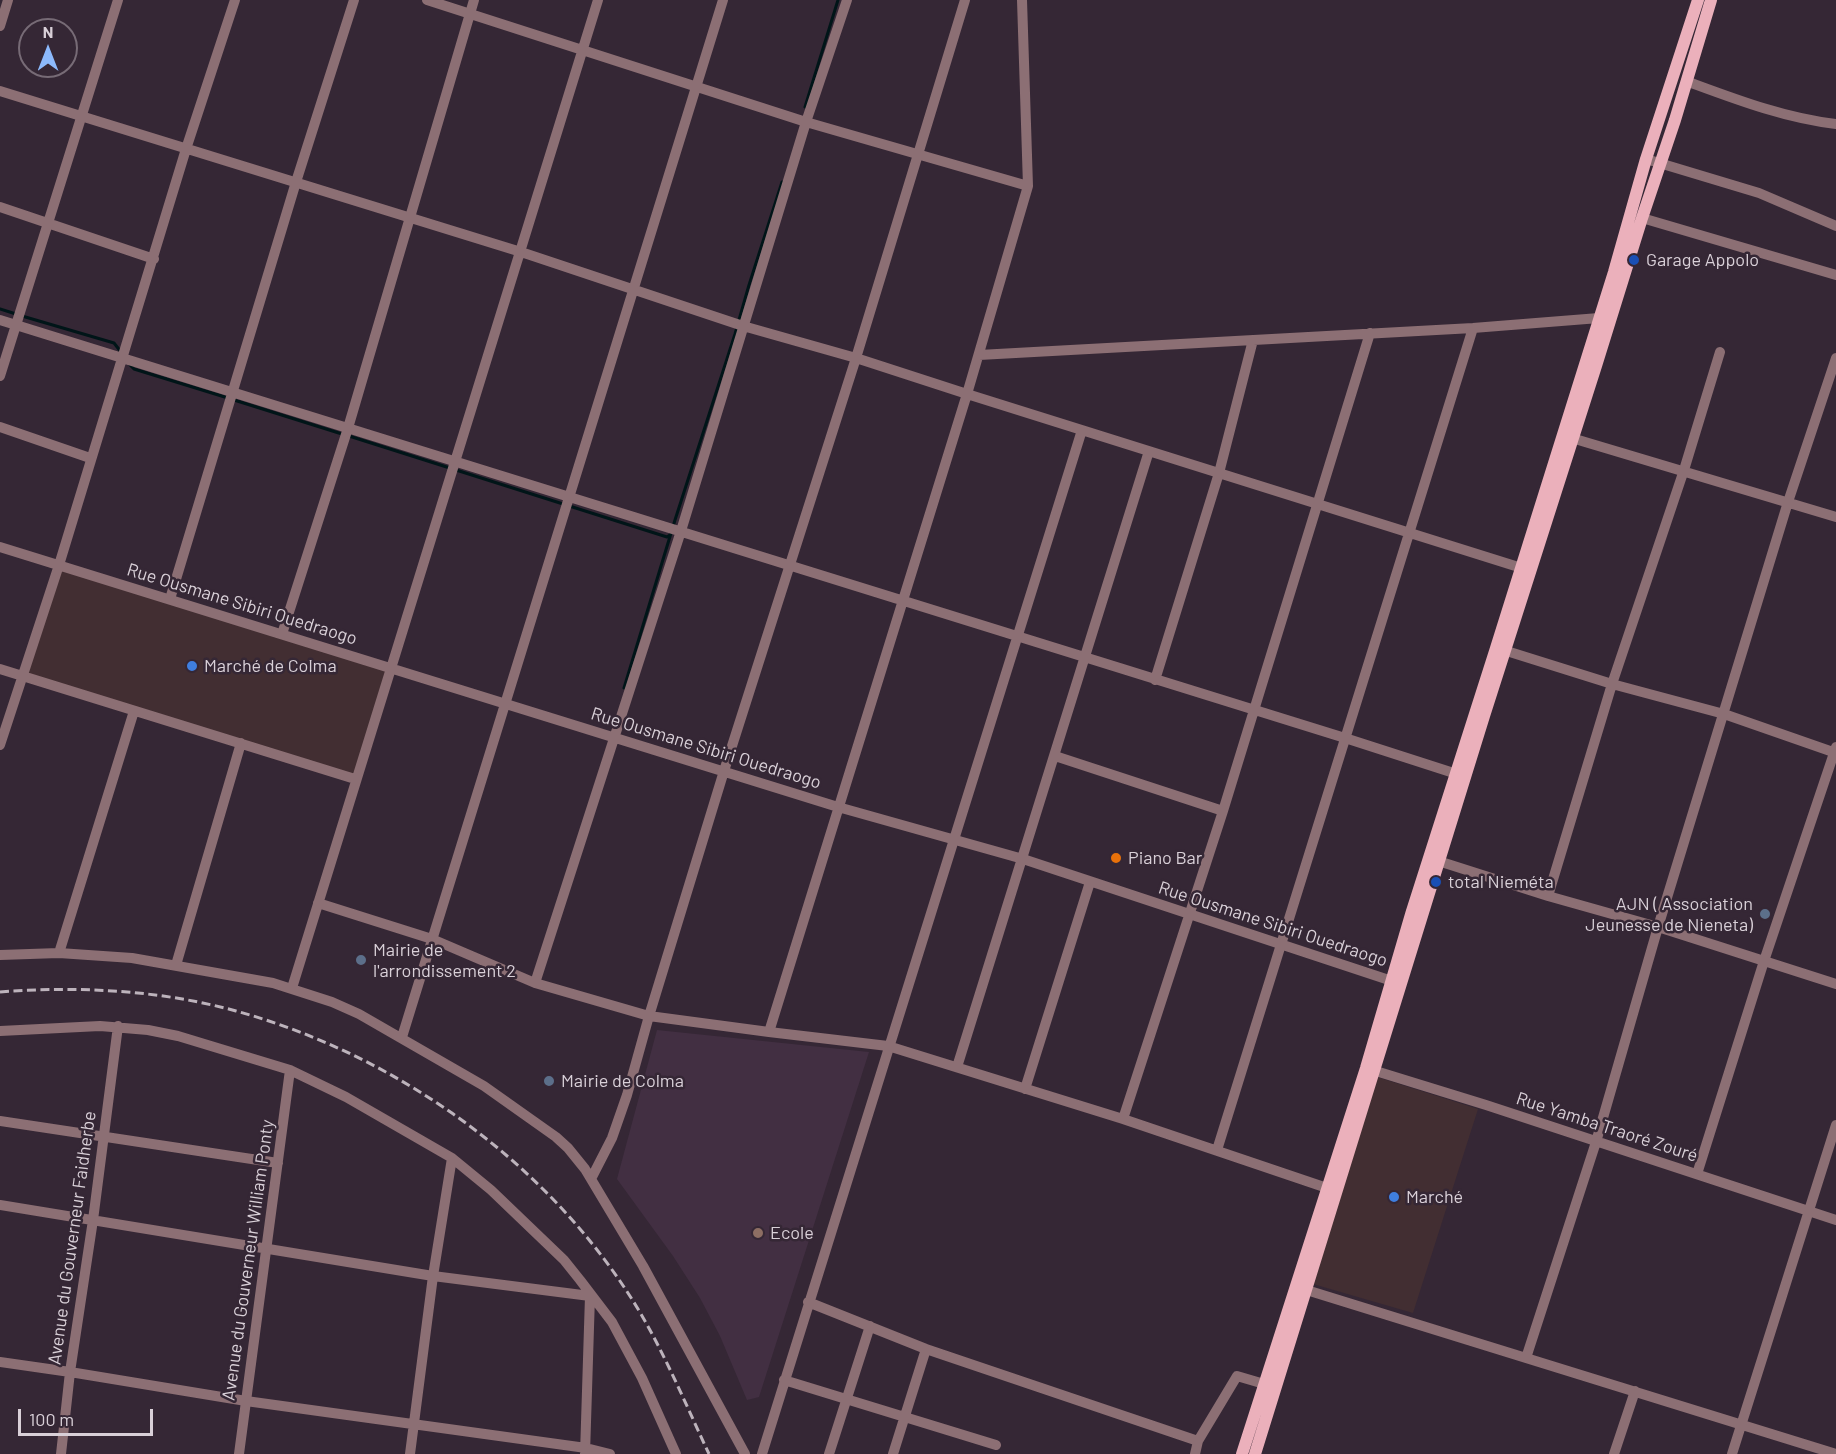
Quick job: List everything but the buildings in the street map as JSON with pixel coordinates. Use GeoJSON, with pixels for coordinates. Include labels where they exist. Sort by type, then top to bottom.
{"type":"FeatureCollection","features":[{"type":"Feature","properties":{"kind":"main road"},"geometry":{"type":"LineString","coordinates":[[1604,320],[1646,159],[1698,0]]}},
{"type":"Feature","properties":{"kind":"main road"},"geometry":{"type":"LineString","coordinates":[[1255,1454],[1271,1386],[1460,775],[1604,320],[1660,165],[1711,0]]}},
{"type":"Feature","properties":{"kind":"main road"},"geometry":{"type":"LineString","coordinates":[[1301,1288],[1327,1188],[1370,1070]]}},
{"type":"Feature","properties":{"kind":"main road"},"geometry":{"type":"LineString","coordinates":[[1242,1454],[1271,1386]]}},
{"type":"Feature","properties":{"kind":"street"},"geometry":{"type":"LineString","coordinates":[[0,26],[8,0]]}},
{"type":"Feature","properties":{"kind":"street"},"geometry":{"type":"LineString","coordinates":[[0,375],[118,0]]}},
{"type":"Feature","properties":{"kind":"street"},"geometry":{"type":"LineString","coordinates":[[0,746],[59,565],[186,149],[235,0]]}},
{"type":"Feature","properties":{"kind":"street"},"geometry":{"type":"LineString","coordinates":[[170,599],[296,182],[354,0]]}},
{"type":"Feature","properties":{"kind":"street"},"geometry":{"type":"LineString","coordinates":[[427,0],[697,85],[806,122],[1028,186]]}},
{"type":"Feature","properties":{"kind":"street"},"geometry":{"type":"LineString","coordinates":[[282,634],[348,428],[474,0]]}},
{"type":"Feature","properties":{"kind":"street"},"geometry":{"type":"LineString","coordinates":[[292,988],[598,0]]}},
{"type":"Feature","properties":{"kind":"street"},"geometry":{"type":"LineString","coordinates":[[402,1037],[723,0]]}},
{"type":"Feature","properties":{"kind":"street"},"geometry":{"type":"LineString","coordinates":[[535,983],[681,531],[806,122],[847,0]]}},
{"type":"Feature","properties":{"kind":"street"},"geometry":{"type":"LineString","coordinates":[[591,1179],[612,1138],[627,1095],[724,771],[856,358],[965,0]]}},
{"type":"Feature","properties":{"kind":"street"},"geometry":{"type":"LineString","coordinates":[[769,1032],[979,355],[1028,186],[1022,0]]}},
{"type":"Feature","properties":{"kind":"street"},"geometry":{"type":"LineString","coordinates":[[1686,81],[1785,115],[1836,124]]}},
{"type":"Feature","properties":{"kind":"street"},"geometry":{"type":"LineString","coordinates":[[0,91],[521,252],[743,326],[856,358],[1526,569]]}},
{"type":"Feature","properties":{"kind":"street"},"geometry":{"type":"LineString","coordinates":[[1646,159],[1759,193],[1836,226]]}},
{"type":"Feature","properties":{"kind":"street"},"geometry":{"type":"LineString","coordinates":[[0,207],[154,259]]}},
{"type":"Feature","properties":{"kind":"street"},"geometry":{"type":"LineString","coordinates":[[1642,218],[1836,274]]}},
{"type":"Feature","properties":{"kind":"street"},"geometry":{"type":"LineString","coordinates":[[0,320],[1460,775]]}},
{"type":"Feature","properties":{"kind":"street"},"geometry":{"type":"LineString","coordinates":[[979,355],[1604,320]]}},
{"type":"Feature","properties":{"kind":"street"},"geometry":{"type":"LineString","coordinates":[[1217,1150],[1473,328]]}},
{"type":"Feature","properties":{"kind":"street"},"geometry":{"type":"LineString","coordinates":[[1123,1119],[1222,811],[1370,333]]}},
{"type":"Feature","properties":{"kind":"street"},"geometry":{"type":"LineString","coordinates":[[1155,680],[1219,473],[1253,340]]}},
{"type":"Feature","properties":{"kind":"street"},"geometry":{"type":"LineString","coordinates":[[1548,896],[1612,684],[1684,470],[1720,352]]}},
{"type":"Feature","properties":{"kind":"street"},"geometry":{"type":"LineString","coordinates":[[1526,1358],[1596,1142],[1658,927],[1788,502],[1836,358]]}},
{"type":"Feature","properties":{"kind":"street"},"geometry":{"type":"LineString","coordinates":[[0,427],[90,458]]}},
{"type":"Feature","properties":{"kind":"street"},"geometry":{"type":"LineString","coordinates":[[762,1454],[1082,430]]}},
{"type":"Feature","properties":{"kind":"street"},"geometry":{"type":"LineString","coordinates":[[1567,436],[1836,517]]}},
{"type":"Feature","properties":{"kind":"street"},"geometry":{"type":"LineString","coordinates":[[957,1066],[1149,451]]}},
{"type":"Feature","properties":{"kind":"street","name":"Rue Ousmane Sibiri Ouedraogo"},"geometry":{"type":"LineString","coordinates":[[0,547],[838,807],[1023,859],[1397,982]]}},
{"type":"Feature","properties":{"kind":"street"},"geometry":{"type":"LineString","coordinates":[[1501,649],[1612,684],[1724,714],[1835,751],[1764,961],[1697,1174]]}},
{"type":"Feature","properties":{"kind":"street"},"geometry":{"type":"LineString","coordinates":[[0,669],[355,779]]}},
{"type":"Feature","properties":{"kind":"street"},"geometry":{"type":"LineString","coordinates":[[59,953],[134,711]]}},
{"type":"Feature","properties":{"kind":"street"},"geometry":{"type":"LineString","coordinates":[[176,965],[241,743]]}},
{"type":"Feature","properties":{"kind":"street"},"geometry":{"type":"LineString","coordinates":[[1055,756],[1222,811]]}},
{"type":"Feature","properties":{"kind":"street"},"geometry":{"type":"LineString","coordinates":[[1434,859],[1836,984]]}},
{"type":"Feature","properties":{"kind":"street"},"geometry":{"type":"LineString","coordinates":[[1025,1089],[1090,882]]}},
{"type":"Feature","properties":{"kind":"street"},"geometry":{"type":"LineString","coordinates":[[318,903],[432,939],[535,983],[649,1016],[888,1046],[1123,1119],[1327,1188]]}},
{"type":"Feature","properties":{"kind":"street"},"geometry":{"type":"LineString","coordinates":[[0,955],[59,953],[121,957],[251,978],[292,988],[350,1010],[402,1037],[484,1086],[535,1121],[568,1148],[591,1179],[644,1266],[745,1454]]}},
{"type":"Feature","properties":{"kind":"street"},"geometry":{"type":"LineString","coordinates":[[0,1031],[118,1026],[178,1036],[290,1070],[346,1097],[452,1158],[491,1190],[564,1260],[612,1322],[642,1378],[676,1454]]}},
{"type":"Feature","properties":{"kind":"street","name":"Avenue du Gouverneur Faidherbe"},"geometry":{"type":"LineString","coordinates":[[61,1454],[70,1372],[93,1220],[118,1026]]}},
{"type":"Feature","properties":{"kind":"street","name":"Avenue du Gouverneur William Ponty"},"geometry":{"type":"LineString","coordinates":[[239,1454],[290,1070]]}},
{"type":"Feature","properties":{"kind":"street","name":"Rue Yamba Traoré Zouré"},"geometry":{"type":"LineString","coordinates":[[1370,1070],[1486,1105],[1836,1220]]}},
{"type":"Feature","properties":{"kind":"street"},"geometry":{"type":"LineString","coordinates":[[0,1121],[278,1163]]}},
{"type":"Feature","properties":{"kind":"street"},"geometry":{"type":"LineString","coordinates":[[1732,1454],[1836,1125]]}},
{"type":"Feature","properties":{"kind":"street"},"geometry":{"type":"LineString","coordinates":[[410,1454],[433,1276],[452,1158]]}},
{"type":"Feature","properties":{"kind":"street"},"geometry":{"type":"LineString","coordinates":[[0,1205],[433,1276],[590,1296]]}},
{"type":"Feature","properties":{"kind":"street"},"geometry":{"type":"LineString","coordinates":[[1301,1288],[1836,1454]]}},
{"type":"Feature","properties":{"kind":"street"},"geometry":{"type":"LineString","coordinates":[[585,1451],[590,1296]]}},
{"type":"Feature","properties":{"kind":"street"},"geometry":{"type":"LineString","coordinates":[[808,1302],[926,1349],[1198,1441]]}},
{"type":"Feature","properties":{"kind":"street"},"geometry":{"type":"LineString","coordinates":[[829,1454],[870,1326]]}},
{"type":"Feature","properties":{"kind":"street"},"geometry":{"type":"LineString","coordinates":[[893,1454],[926,1349]]}},
{"type":"Feature","properties":{"kind":"street"},"geometry":{"type":"LineString","coordinates":[[0,1362],[246,1401],[610,1454]]}},
{"type":"Feature","properties":{"kind":"street"},"geometry":{"type":"LineString","coordinates":[[1195,1454],[1198,1441],[1237,1376],[1271,1386]]}},
{"type":"Feature","properties":{"kind":"street"},"geometry":{"type":"LineString","coordinates":[[784,1380],[996,1445]]}},
{"type":"Feature","properties":{"kind":"street"},"geometry":{"type":"LineString","coordinates":[[1614,1454],[1635,1391]]}},
{"type":"Feature","properties":{"kind":"shaded area"},"geometry":{"type":"Polygon","coordinates":[[[59,565],[392,667],[355,779],[23,677],[59,565]]]}},
{"type":"Feature","properties":{"kind":"shaded area"},"geometry":{"type":"Polygon","coordinates":[[[657,1030],[869,1052],[759,1397],[747,1400],[720,1336],[700,1298],[673,1256],[617,1179],[657,1030]]]}},
{"type":"Feature","properties":{"kind":"shaded area"},"geometry":{"type":"Polygon","coordinates":[[[1377,1077],[1478,1109],[1413,1313],[1313,1284],[1377,1077]]]}},
{"type":"Feature","properties":{"kind":"waterway"},"geometry":{"type":"LineString","coordinates":[[805,107],[838,0]]}},
{"type":"Feature","properties":{"kind":"waterway"},"geometry":{"type":"LineString","coordinates":[[624,688],[782,182]]}},
{"type":"Feature","properties":{"kind":"waterway"},"geometry":{"type":"LineString","coordinates":[[0,309],[16,314]]}},
{"type":"Feature","properties":{"kind":"waterway"},"geometry":{"type":"LineString","coordinates":[[22,316],[114,343],[121,352]]}},
{"type":"Feature","properties":{"kind":"waterway"},"geometry":{"type":"LineString","coordinates":[[130,365],[134,369],[228,398]]}},
{"type":"Feature","properties":{"kind":"waterway"},"geometry":{"type":"LineString","coordinates":[[234,400],[342,434]]}},
{"type":"Feature","properties":{"kind":"waterway"},"geometry":{"type":"LineString","coordinates":[[349,436],[667,537],[670,535]]}},
{"type":"Feature","properties":{"kind":"railway"},"geometry":{"type":"LineString","coordinates":[[0,992],[60,989],[119,991],[207,1004],[297,1031],[356,1057],[413,1088],[467,1124],[518,1165],[564,1211],[605,1261],[641,1314],[709,1454]]}},
{"type":"Feature","properties":{"kind":"place","name":"Garage Appolo"},"geometry":{"type":"Point","coordinates":[1634,260]}},
{"type":"Feature","properties":{"kind":"place","name":"Marché de Colma"},"geometry":{"type":"Point","coordinates":[192,666]}},
{"type":"Feature","properties":{"kind":"place","name":"Piano Bar"},"geometry":{"type":"Point","coordinates":[1116,858]}},
{"type":"Feature","properties":{"kind":"place","name":"total Nieméta"},"geometry":{"type":"Point","coordinates":[1436,882]}},
{"type":"Feature","properties":{"kind":"place","name":"AJN ( Association Jeunesse de Nieneta)"},"geometry":{"type":"Point","coordinates":[1765,914]}},
{"type":"Feature","properties":{"kind":"place","name":"Mairie de l'arrondissement 2"},"geometry":{"type":"Point","coordinates":[361,960]}},
{"type":"Feature","properties":{"kind":"place","name":"Mairie de Colma"},"geometry":{"type":"Point","coordinates":[549,1081]}},
{"type":"Feature","properties":{"kind":"place","name":"Marché"},"geometry":{"type":"Point","coordinates":[1394,1197]}},
{"type":"Feature","properties":{"kind":"place","name":"Ecole"},"geometry":{"type":"Point","coordinates":[758,1233]}}]}
